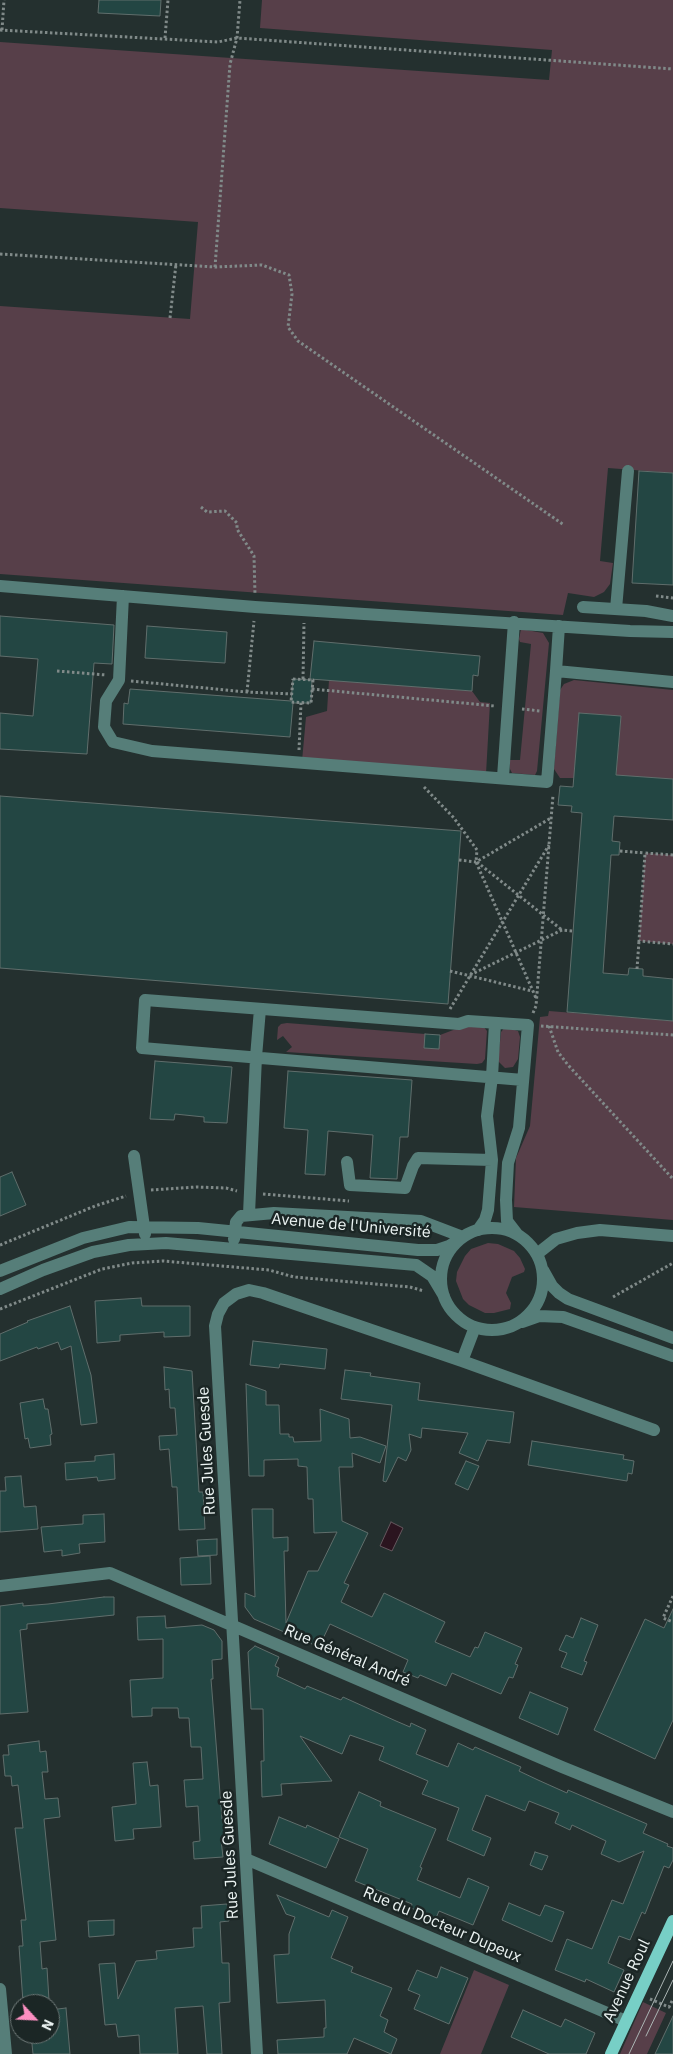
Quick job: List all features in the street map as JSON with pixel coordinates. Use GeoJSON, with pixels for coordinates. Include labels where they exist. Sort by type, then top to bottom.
{"type":"FeatureCollection","features":[{"type":"Feature","properties":{"kind":"main road","name":"Avenue Roul"},"geometry":{"type":"LineString","coordinates":[[611,2054],[673,1921]]}},
{"type":"Feature","properties":{"kind":"street"},"geometry":{"type":"LineString","coordinates":[[616,609],[628,471]]}},
{"type":"Feature","properties":{"kind":"street"},"geometry":{"type":"LineString","coordinates":[[0,586],[256,607],[673,632]]}},
{"type":"Feature","properties":{"kind":"street"},"geometry":{"type":"LineString","coordinates":[[123,596],[119,680],[106,701],[104,727],[113,742],[152,750],[547,782],[559,626]]}},
{"type":"Feature","properties":{"kind":"street"},"geometry":{"type":"LineString","coordinates":[[583,607],[660,612],[673,616]]}},
{"type":"Feature","properties":{"kind":"street"},"geometry":{"type":"LineString","coordinates":[[503,777],[514,622]]}},
{"type":"Feature","properties":{"kind":"street"},"geometry":{"type":"LineString","coordinates":[[556,670],[673,682]]}},
{"type":"Feature","properties":{"kind":"street"},"geometry":{"type":"LineString","coordinates":[[523,1080],[142,1048],[145,1000],[442,1023],[459,1024],[468,1021],[528,1025],[519,1128],[508,1163],[505,1212],[507,1221],[537,1254],[552,1286],[559,1293],[673,1338]]}},
{"type":"Feature","properties":{"kind":"street"},"geometry":{"type":"LineString","coordinates":[[249,1214],[260,1009]]}},
{"type":"Feature","properties":{"kind":"street"},"geometry":{"type":"LineString","coordinates":[[478,1230],[485,1220],[488,1210],[492,1160],[487,1116],[492,1077],[495,1022]]}},
{"type":"Feature","properties":{"kind":"street"},"geometry":{"type":"LineString","coordinates":[[134,1156],[146,1244]]}},
{"type":"Feature","properties":{"kind":"street"},"geometry":{"type":"LineString","coordinates":[[347,1162],[350,1185],[405,1188],[418,1158],[492,1160]]}},
{"type":"Feature","properties":{"kind":"street"},"geometry":{"type":"LineString","coordinates":[[233,1248],[236,1222],[241,1216],[249,1214],[274,1213],[421,1221],[463,1237]]}},
{"type":"Feature","properties":{"kind":"street","name":"Avenue de l'Université"},"geometry":{"type":"LineString","coordinates":[[0,1271],[83,1238],[129,1227],[198,1228],[418,1250],[443,1248],[463,1237]]}},
{"type":"Feature","properties":{"kind":"street"},"geometry":{"type":"LineString","coordinates":[[517,1234],[491,1228],[478,1230],[463,1237],[451,1249],[444,1264],[441,1280],[444,1296],[451,1309],[462,1320],[475,1327],[490,1330],[505,1328],[540,1316],[562,1316],[673,1356]]}},
{"type":"Feature","properties":{"kind":"street"},"geometry":{"type":"LineString","coordinates":[[537,1254],[556,1239],[577,1233],[600,1230],[673,1236]]}},
{"type":"Feature","properties":{"kind":"street","name":"Avenue de l'Université"},"geometry":{"type":"LineString","coordinates":[[0,1289],[43,1270],[93,1252],[166,1243],[416,1264],[432,1276],[444,1296]]}},
{"type":"Feature","properties":{"kind":"street"},"geometry":{"type":"LineString","coordinates":[[519,1322],[531,1312],[539,1299],[543,1284],[542,1268]]}},
{"type":"Feature","properties":{"kind":"street","name":"Rue Jules Guesde"},"geometry":{"type":"LineString","coordinates":[[257,2054],[234,1625],[215,1326],[218,1314],[224,1304],[236,1294],[249,1290],[263,1293],[462,1361],[654,1430]]}},
{"type":"Feature","properties":{"kind":"street"},"geometry":{"type":"LineString","coordinates":[[462,1361],[475,1327]]}},
{"type":"Feature","properties":{"kind":"street","name":"Rue Général André"},"geometry":{"type":"LineString","coordinates":[[0,1586],[110,1573],[562,1768],[673,1812]]}},
{"type":"Feature","properties":{"kind":"street","name":"Rue du Docteur Dupeux"},"geometry":{"type":"LineString","coordinates":[[246,1859],[626,2021]]}},
{"type":"Feature","properties":{"kind":"street"},"geometry":{"type":"LineString","coordinates":[[0,1989],[6,2054]]}},
{"type":"Feature","properties":{"kind":"path"},"geometry":{"type":"LineString","coordinates":[[4,0],[1,30],[218,42],[236,38],[673,69]]}},
{"type":"Feature","properties":{"kind":"path"},"geometry":{"type":"LineString","coordinates":[[165,38],[168,0]]}},
{"type":"Feature","properties":{"kind":"path"},"geometry":{"type":"LineString","coordinates":[[215,267],[230,64],[236,38],[240,0]]}},
{"type":"Feature","properties":{"kind":"path"},"geometry":{"type":"LineString","coordinates":[[0,254],[215,267],[262,265],[289,275],[292,294],[288,327],[298,341],[564,525]]}},
{"type":"Feature","properties":{"kind":"path"},"geometry":{"type":"LineString","coordinates":[[170,318],[176,264]]}},
{"type":"Feature","properties":{"kind":"path"},"geometry":{"type":"LineString","coordinates":[[201,507],[207,512],[225,511],[237,523],[237,530],[254,556],[256,607],[247,692]]}},
{"type":"Feature","properties":{"kind":"path"},"geometry":{"type":"LineString","coordinates":[[303,679],[304,609]]}},
{"type":"Feature","properties":{"kind":"path"},"geometry":{"type":"LineString","coordinates":[[57,671],[104,674],[119,680],[247,692],[292,694]]}},
{"type":"Feature","properties":{"kind":"path"},"geometry":{"type":"LineString","coordinates":[[293,679],[303,679],[313,680],[311,703],[291,702],[293,679]]}},
{"type":"Feature","properties":{"kind":"path"},"geometry":{"type":"LineString","coordinates":[[312,689],[552,712]]}},
{"type":"Feature","properties":{"kind":"path"},"geometry":{"type":"LineString","coordinates":[[298,761],[301,703]]}},
{"type":"Feature","properties":{"kind":"path"},"geometry":{"type":"LineString","coordinates":[[406,770],[454,818],[478,850],[476,862],[536,999]]}},
{"type":"Feature","properties":{"kind":"path"},"geometry":{"type":"LineString","coordinates":[[547,782],[553,793],[549,845],[536,1006],[528,1025],[673,1036]]}},
{"type":"Feature","properties":{"kind":"path"},"geometry":{"type":"LineString","coordinates":[[476,862],[551,818]]}},
{"type":"Feature","properties":{"kind":"path"},"geometry":{"type":"LineString","coordinates":[[442,1023],[549,845]]}},
{"type":"Feature","properties":{"kind":"path"},"geometry":{"type":"LineString","coordinates":[[620,851],[673,855]]}},
{"type":"Feature","properties":{"kind":"path"},"geometry":{"type":"LineString","coordinates":[[637,969],[645,853]]}},
{"type":"Feature","properties":{"kind":"path"},"geometry":{"type":"LineString","coordinates":[[459,860],[476,862],[562,930]]}},
{"type":"Feature","properties":{"kind":"path"},"geometry":{"type":"LineString","coordinates":[[470,975],[562,930],[573,930]]}},
{"type":"Feature","properties":{"kind":"path"},"geometry":{"type":"LineString","coordinates":[[639,941],[673,944]]}},
{"type":"Feature","properties":{"kind":"path"},"geometry":{"type":"LineString","coordinates":[[450,971],[533,991]]}},
{"type":"Feature","properties":{"kind":"path"},"geometry":{"type":"LineString","coordinates":[[549,1026],[558,1052],[673,1179]]}},
{"type":"Feature","properties":{"kind":"path"},"geometry":{"type":"LineString","coordinates":[[0,1245],[95,1206],[139,1192],[226,1188],[249,1193],[358,1201]]}},
{"type":"Feature","properties":{"kind":"path"},"geometry":{"type":"LineString","coordinates":[[0,1309],[102,1269],[132,1263],[163,1261],[269,1270],[294,1277],[410,1286],[426,1292]]}},
{"type":"Feature","properties":{"kind":"path"},"geometry":{"type":"LineString","coordinates":[[613,1297],[673,1263]]}},
{"type":"Feature","properties":{"kind":"path"},"geometry":{"type":"LineString","coordinates":[[673,1596],[663,1618],[673,1622]]}},
{"type":"Feature","properties":{"kind":"path"},"geometry":{"type":"LineString","coordinates":[[638,1994],[669,2007],[673,1999]]}},
{"type":"Feature","properties":{"kind":"shaded area"},"geometry":{"type":"Polygon","coordinates":[[[262,0],[673,0],[673,473],[608,468],[600,561],[613,563],[610,584],[604,592],[594,597],[568,593],[563,615],[0,574],[0,306],[190,319],[198,222],[0,208],[0,42],[549,80],[552,50],[260,28],[262,0]]]}},
{"type":"Feature","properties":{"kind":"shaded area"},"geometry":{"type":"Polygon","coordinates":[[[521,629],[543,633],[549,643],[537,771],[535,775],[512,773],[510,769],[510,760],[520,760],[531,644],[520,642],[521,629]]]}},
{"type":"Feature","properties":{"kind":"shaded area"},"geometry":{"type":"Polygon","coordinates":[[[329,680],[472,691],[480,702],[490,703],[486,774],[302,761],[306,717],[327,711],[329,680]]]}},
{"type":"Feature","properties":{"kind":"shaded area"},"geometry":{"type":"Polygon","coordinates":[[[574,680],[673,690],[673,779],[616,778],[621,716],[579,713],[574,778],[560,778],[554,769],[560,690],[564,684],[574,680]]]}},
{"type":"Feature","properties":{"kind":"shaded area"},"geometry":{"type":"Polygon","coordinates":[[[645,853],[673,855],[673,944],[639,941],[645,853]]]}},
{"type":"Feature","properties":{"kind":"shaded area"},"geometry":{"type":"Polygon","coordinates":[[[549,1011],[673,1021],[673,1220],[514,1207],[516,1158],[530,1126],[540,1017],[548,1016],[549,1011]]]}},
{"type":"Feature","properties":{"kind":"shaded area"},"geometry":{"type":"Polygon","coordinates":[[[281,1024],[425,1034],[439,1049],[440,1035],[469,1024],[483,1026],[487,1031],[485,1059],[482,1063],[477,1064],[286,1052],[292,1047],[283,1036],[277,1040],[278,1027],[281,1024]]]}},
{"type":"Feature","properties":{"kind":"shaded area"},"geometry":{"type":"Polygon","coordinates":[[[505,1027],[518,1031],[520,1037],[518,1059],[513,1067],[505,1068],[498,1061],[501,1032],[505,1027]]]}},
{"type":"Feature","properties":{"kind":"shaded area"},"geometry":{"type":"Polygon","coordinates":[[[488,1243],[498,1244],[514,1251],[525,1269],[524,1272],[512,1277],[506,1293],[511,1303],[510,1309],[494,1313],[485,1313],[469,1305],[463,1299],[456,1281],[457,1272],[465,1256],[471,1249],[488,1243]]]}},
{"type":"Feature","properties":{"kind":"shaded area"},"geometry":{"type":"Polygon","coordinates":[[[391,1522],[403,1528],[392,1551],[380,1546],[391,1522]]]}},
{"type":"Feature","properties":{"kind":"shaded area"},"geometry":{"type":"Polygon","coordinates":[[[474,1970],[509,1985],[481,2054],[440,2054],[474,1970]]]}},
{"type":"Feature","properties":{"kind":"shaded area"},"geometry":{"type":"Polygon","coordinates":[[[643,2002],[666,2013],[647,2054],[620,2054],[643,2002]]]}},
{"type":"Feature","properties":{"kind":"building"},"geometry":{"type":"Polygon","coordinates":[[[99,0],[161,0],[160,16],[98,13],[99,0]]]}},
{"type":"Feature","properties":{"kind":"building"},"geometry":{"type":"Polygon","coordinates":[[[639,471],[673,473],[673,585],[632,583],[639,471]]]}},
{"type":"Feature","properties":{"kind":"building"},"geometry":{"type":"Polygon","coordinates":[[[0,616],[114,625],[112,664],[94,663],[87,754],[0,749],[0,713],[33,716],[38,659],[0,656],[0,616]]]}},
{"type":"Feature","properties":{"kind":"building"},"geometry":{"type":"Polygon","coordinates":[[[147,626],[227,632],[225,663],[145,658],[147,626]]]}},
{"type":"Feature","properties":{"kind":"building"},"geometry":{"type":"Polygon","coordinates":[[[314,641],[480,656],[478,676],[473,675],[472,691],[310,679],[314,641]]]}},
{"type":"Feature","properties":{"kind":"building"},"geometry":{"type":"Polygon","coordinates":[[[293,679],[312,680],[311,703],[293,703],[290,737],[123,724],[124,703],[128,704],[130,689],[291,701],[293,679]]]}},
{"type":"Feature","properties":{"kind":"building"},"geometry":{"type":"Polygon","coordinates":[[[579,713],[621,716],[616,775],[673,779],[673,820],[614,816],[612,841],[620,842],[619,855],[611,855],[603,973],[628,975],[629,968],[643,969],[643,976],[673,979],[673,1021],[567,1012],[582,813],[571,812],[572,806],[558,805],[560,786],[573,787],[579,713]]]}},
{"type":"Feature","properties":{"kind":"building"},"geometry":{"type":"Polygon","coordinates":[[[0,796],[461,831],[448,1004],[0,968],[0,796]]]}},
{"type":"Feature","properties":{"kind":"building"},"geometry":{"type":"Polygon","coordinates":[[[425,1034],[440,1035],[439,1049],[424,1048],[425,1034]]]}},
{"type":"Feature","properties":{"kind":"building"},"geometry":{"type":"Polygon","coordinates":[[[155,1061],[232,1067],[227,1123],[204,1122],[204,1117],[175,1114],[174,1120],[150,1119],[155,1061]]]}},
{"type":"Feature","properties":{"kind":"building"},"geometry":{"type":"Polygon","coordinates":[[[288,1071],[412,1080],[408,1137],[400,1137],[397,1179],[370,1178],[373,1135],[328,1131],[325,1175],[305,1174],[308,1130],[284,1128],[288,1071]]]}},
{"type":"Feature","properties":{"kind":"building"},"geometry":{"type":"Polygon","coordinates":[[[12,1172],[26,1205],[0,1216],[0,1177],[12,1172]]]}},
{"type":"Feature","properties":{"kind":"building"},"geometry":{"type":"Polygon","coordinates":[[[141,1298],[142,1306],[190,1306],[190,1336],[164,1337],[164,1332],[120,1335],[120,1341],[97,1343],[95,1301],[141,1298]]]}},
{"type":"Feature","properties":{"kind":"building"},"geometry":{"type":"Polygon","coordinates":[[[70,1306],[91,1375],[97,1423],[81,1425],[71,1346],[61,1350],[58,1342],[38,1349],[37,1347],[0,1361],[0,1334],[27,1321],[70,1306]]]}},
{"type":"Feature","properties":{"kind":"building"},"geometry":{"type":"Polygon","coordinates":[[[253,1341],[327,1349],[325,1369],[280,1364],[279,1368],[250,1365],[253,1341]]]}},
{"type":"Feature","properties":{"kind":"building"},"geometry":{"type":"Polygon","coordinates":[[[164,1367],[192,1371],[199,1492],[203,1492],[205,1529],[179,1530],[177,1487],[172,1487],[169,1449],[160,1450],[159,1436],[177,1435],[175,1408],[170,1408],[169,1389],[165,1390],[164,1367]]]}},
{"type":"Feature","properties":{"kind":"building"},"geometry":{"type":"Polygon","coordinates":[[[345,1370],[371,1373],[370,1376],[420,1383],[418,1400],[514,1412],[510,1443],[487,1440],[478,1461],[459,1453],[468,1433],[422,1428],[421,1438],[409,1434],[411,1450],[406,1461],[398,1457],[386,1482],[383,1481],[392,1405],[341,1399],[345,1370]]]}},
{"type":"Feature","properties":{"kind":"building"},"geometry":{"type":"Polygon","coordinates":[[[246,1384],[266,1391],[266,1405],[279,1405],[280,1434],[289,1434],[289,1437],[293,1437],[294,1442],[321,1441],[320,1409],[349,1419],[350,1438],[360,1437],[386,1446],[380,1463],[352,1453],[353,1467],[339,1467],[342,1521],[368,1533],[344,1583],[349,1585],[341,1602],[372,1617],[384,1593],[445,1622],[435,1642],[470,1657],[475,1647],[478,1648],[485,1632],[522,1648],[515,1664],[518,1665],[513,1678],[509,1677],[501,1694],[452,1673],[446,1686],[420,1675],[418,1678],[403,1672],[408,1660],[330,1624],[319,1647],[254,1619],[245,1607],[245,1593],[255,1597],[252,1509],[273,1509],[273,1538],[288,1537],[288,1551],[284,1551],[286,1623],[308,1571],[318,1571],[337,1532],[314,1533],[313,1499],[308,1499],[307,1467],[298,1466],[298,1459],[264,1460],[264,1476],[249,1476],[246,1384]]]}},
{"type":"Feature","properties":{"kind":"building"},"geometry":{"type":"Polygon","coordinates":[[[43,1399],[45,1409],[48,1409],[52,1434],[50,1435],[51,1445],[30,1448],[28,1438],[25,1439],[20,1403],[43,1399]]]}},
{"type":"Feature","properties":{"kind":"building"},"geometry":{"type":"Polygon","coordinates":[[[532,1441],[624,1455],[623,1459],[634,1461],[632,1474],[628,1473],[627,1481],[528,1465],[532,1441]]]}},
{"type":"Feature","properties":{"kind":"building"},"geometry":{"type":"Polygon","coordinates":[[[114,1454],[115,1479],[98,1481],[97,1477],[66,1480],[65,1463],[95,1461],[95,1456],[114,1454]]]}},
{"type":"Feature","properties":{"kind":"building"},"geometry":{"type":"Polygon","coordinates":[[[466,1461],[479,1466],[468,1490],[455,1484],[466,1461]]]}},
{"type":"Feature","properties":{"kind":"building"},"geometry":{"type":"Polygon","coordinates":[[[21,1476],[24,1507],[36,1506],[38,1529],[0,1532],[0,1491],[6,1491],[5,1477],[21,1476]]]}},
{"type":"Feature","properties":{"kind":"building"},"geometry":{"type":"Polygon","coordinates":[[[104,1514],[105,1542],[79,1544],[80,1553],[62,1556],[62,1550],[44,1552],[41,1527],[83,1524],[83,1515],[104,1514]]]}},
{"type":"Feature","properties":{"kind":"building"},"geometry":{"type":"Polygon","coordinates":[[[217,1539],[217,1555],[198,1556],[197,1540],[217,1539]]]}},
{"type":"Feature","properties":{"kind":"building"},"geometry":{"type":"Polygon","coordinates":[[[210,1556],[211,1584],[181,1585],[180,1558],[210,1556]]]}},
{"type":"Feature","properties":{"kind":"building"},"geometry":{"type":"Polygon","coordinates":[[[114,1597],[114,1615],[27,1624],[27,1629],[20,1630],[28,1712],[0,1714],[0,1606],[23,1603],[23,1606],[48,1604],[114,1597]]]}},
{"type":"Feature","properties":{"kind":"building"},"geometry":{"type":"Polygon","coordinates":[[[673,1609],[673,1720],[655,1759],[594,1730],[645,1619],[664,1628],[673,1609]]]}},
{"type":"Feature","properties":{"kind":"building"},"geometry":{"type":"Polygon","coordinates":[[[165,1616],[166,1628],[202,1625],[214,1630],[222,1641],[222,1659],[212,1660],[213,1679],[211,1679],[222,1819],[226,1819],[228,1839],[221,1840],[223,1857],[194,1859],[193,1842],[200,1841],[198,1806],[186,1807],[184,1780],[203,1779],[201,1747],[191,1747],[189,1718],[179,1718],[178,1708],[152,1708],[152,1716],[132,1717],[130,1680],[163,1678],[163,1639],[138,1640],[137,1617],[165,1616]]]}},
{"type":"Feature","properties":{"kind":"building"},"geometry":{"type":"Polygon","coordinates":[[[581,1618],[598,1625],[584,1661],[587,1662],[582,1675],[561,1667],[567,1653],[559,1650],[566,1635],[573,1638],[581,1618]]]}},
{"type":"Feature","properties":{"kind":"building"},"geometry":{"type":"Polygon","coordinates":[[[255,1646],[279,1657],[275,1666],[279,1668],[277,1676],[305,1689],[307,1686],[341,1700],[343,1697],[410,1727],[411,1723],[426,1730],[416,1754],[448,1767],[458,1743],[473,1750],[475,1747],[521,1767],[519,1771],[567,1793],[568,1790],[647,1824],[643,1833],[673,1848],[673,1860],[669,1868],[664,1866],[645,1914],[642,1912],[630,1940],[619,1936],[608,1963],[624,1970],[614,1992],[586,1979],[585,1982],[555,1970],[567,1939],[592,1949],[612,1900],[623,1904],[644,1851],[619,1862],[601,1854],[606,1841],[572,1825],[570,1830],[555,1823],[559,1813],[529,1801],[525,1811],[486,1795],[472,1830],[491,1838],[484,1856],[447,1840],[459,1808],[422,1794],[428,1781],[379,1760],[384,1747],[350,1735],[342,1754],[300,1736],[332,1781],[281,1784],[282,1795],[262,1797],[261,1761],[264,1761],[263,1709],[251,1709],[248,1652],[255,1646]]]}},
{"type":"Feature","properties":{"kind":"building"},"geometry":{"type":"Polygon","coordinates":[[[530,1692],[568,1708],[558,1735],[519,1718],[530,1692]]]}},
{"type":"Feature","properties":{"kind":"building"},"geometry":{"type":"Polygon","coordinates":[[[39,1741],[40,1752],[46,1751],[48,1772],[42,1772],[45,1799],[58,1798],[60,1817],[44,1819],[56,1940],[40,1942],[42,1969],[47,1968],[49,1994],[22,1994],[19,1946],[23,1946],[21,1920],[26,1920],[15,1828],[23,1828],[18,1785],[12,1786],[11,1776],[5,1776],[3,1755],[9,1755],[8,1745],[39,1741]]]}},
{"type":"Feature","properties":{"kind":"building"},"geometry":{"type":"Polygon","coordinates":[[[147,1762],[150,1786],[158,1785],[161,1827],[133,1829],[134,1839],[115,1841],[112,1807],[136,1804],[133,1763],[147,1762]]]}},
{"type":"Feature","properties":{"kind":"building"},"geometry":{"type":"Polygon","coordinates":[[[359,1792],[381,1802],[380,1806],[436,1829],[420,1867],[422,1868],[417,1880],[460,1898],[468,1878],[489,1887],[473,1925],[439,1911],[436,1918],[411,1908],[412,1904],[355,1881],[368,1849],[339,1837],[359,1792]]]}},
{"type":"Feature","properties":{"kind":"building"},"geometry":{"type":"Polygon","coordinates":[[[279,1817],[306,1828],[307,1825],[339,1839],[326,1868],[269,1844],[279,1817]]]}},
{"type":"Feature","properties":{"kind":"building"},"geometry":{"type":"Polygon","coordinates":[[[535,1852],[548,1856],[542,1870],[530,1865],[535,1852]]]}},
{"type":"Feature","properties":{"kind":"building"},"geometry":{"type":"Polygon","coordinates":[[[277,1895],[329,1917],[332,1910],[348,1917],[331,1958],[353,1967],[351,1972],[392,1988],[380,2016],[388,2020],[384,2032],[397,2039],[391,2054],[354,2038],[347,2054],[278,2054],[277,2040],[324,2037],[324,2028],[326,2028],[325,2000],[277,2003],[274,1955],[289,1954],[289,1934],[295,1917],[286,1914],[277,1895]]]}},
{"type":"Feature","properties":{"kind":"building"},"geometry":{"type":"Polygon","coordinates":[[[509,1903],[540,1916],[545,1905],[564,1912],[552,1942],[502,1920],[509,1903]]]}},
{"type":"Feature","properties":{"kind":"building"},"geometry":{"type":"Polygon","coordinates":[[[227,1904],[229,1921],[220,1922],[222,1963],[229,1963],[230,2002],[219,2003],[222,2054],[207,2054],[203,2006],[175,2008],[178,2054],[140,2054],[139,2035],[118,2037],[116,2024],[105,2025],[99,1964],[115,1963],[118,1999],[136,1961],[157,1959],[156,1951],[194,1947],[193,1928],[202,1928],[201,1906],[227,1904]]]}},
{"type":"Feature","properties":{"kind":"building"},"geometry":{"type":"Polygon","coordinates":[[[114,1920],[114,1935],[89,1937],[88,1921],[114,1920]]]}},
{"type":"Feature","properties":{"kind":"building"},"geometry":{"type":"Polygon","coordinates":[[[441,1967],[468,1978],[449,2024],[414,2009],[420,1995],[408,1990],[417,1970],[437,1978],[441,1967]]]}},
{"type":"Feature","properties":{"kind":"building"},"geometry":{"type":"Polygon","coordinates":[[[66,2008],[70,2054],[33,2054],[32,2044],[60,2044],[60,2009],[66,2008]]]}},
{"type":"Feature","properties":{"kind":"building"},"geometry":{"type":"Polygon","coordinates":[[[523,2010],[561,2027],[565,2019],[595,2033],[586,2054],[549,2054],[511,2037],[523,2010]]]}},
{"type":"Feature","properties":{"kind":"building"},"geometry":{"type":"Polygon","coordinates":[[[673,2016],[673,2054],[655,2054],[673,2016]]]}},
{"type":"Feature","properties":{"kind":"tram line"},"geometry":{"type":"LineString","coordinates":[[629,2054],[673,1961]]}},
{"type":"Feature","properties":{"kind":"tram line"},"geometry":{"type":"LineString","coordinates":[[646,2036],[673,1980]]}}]}
